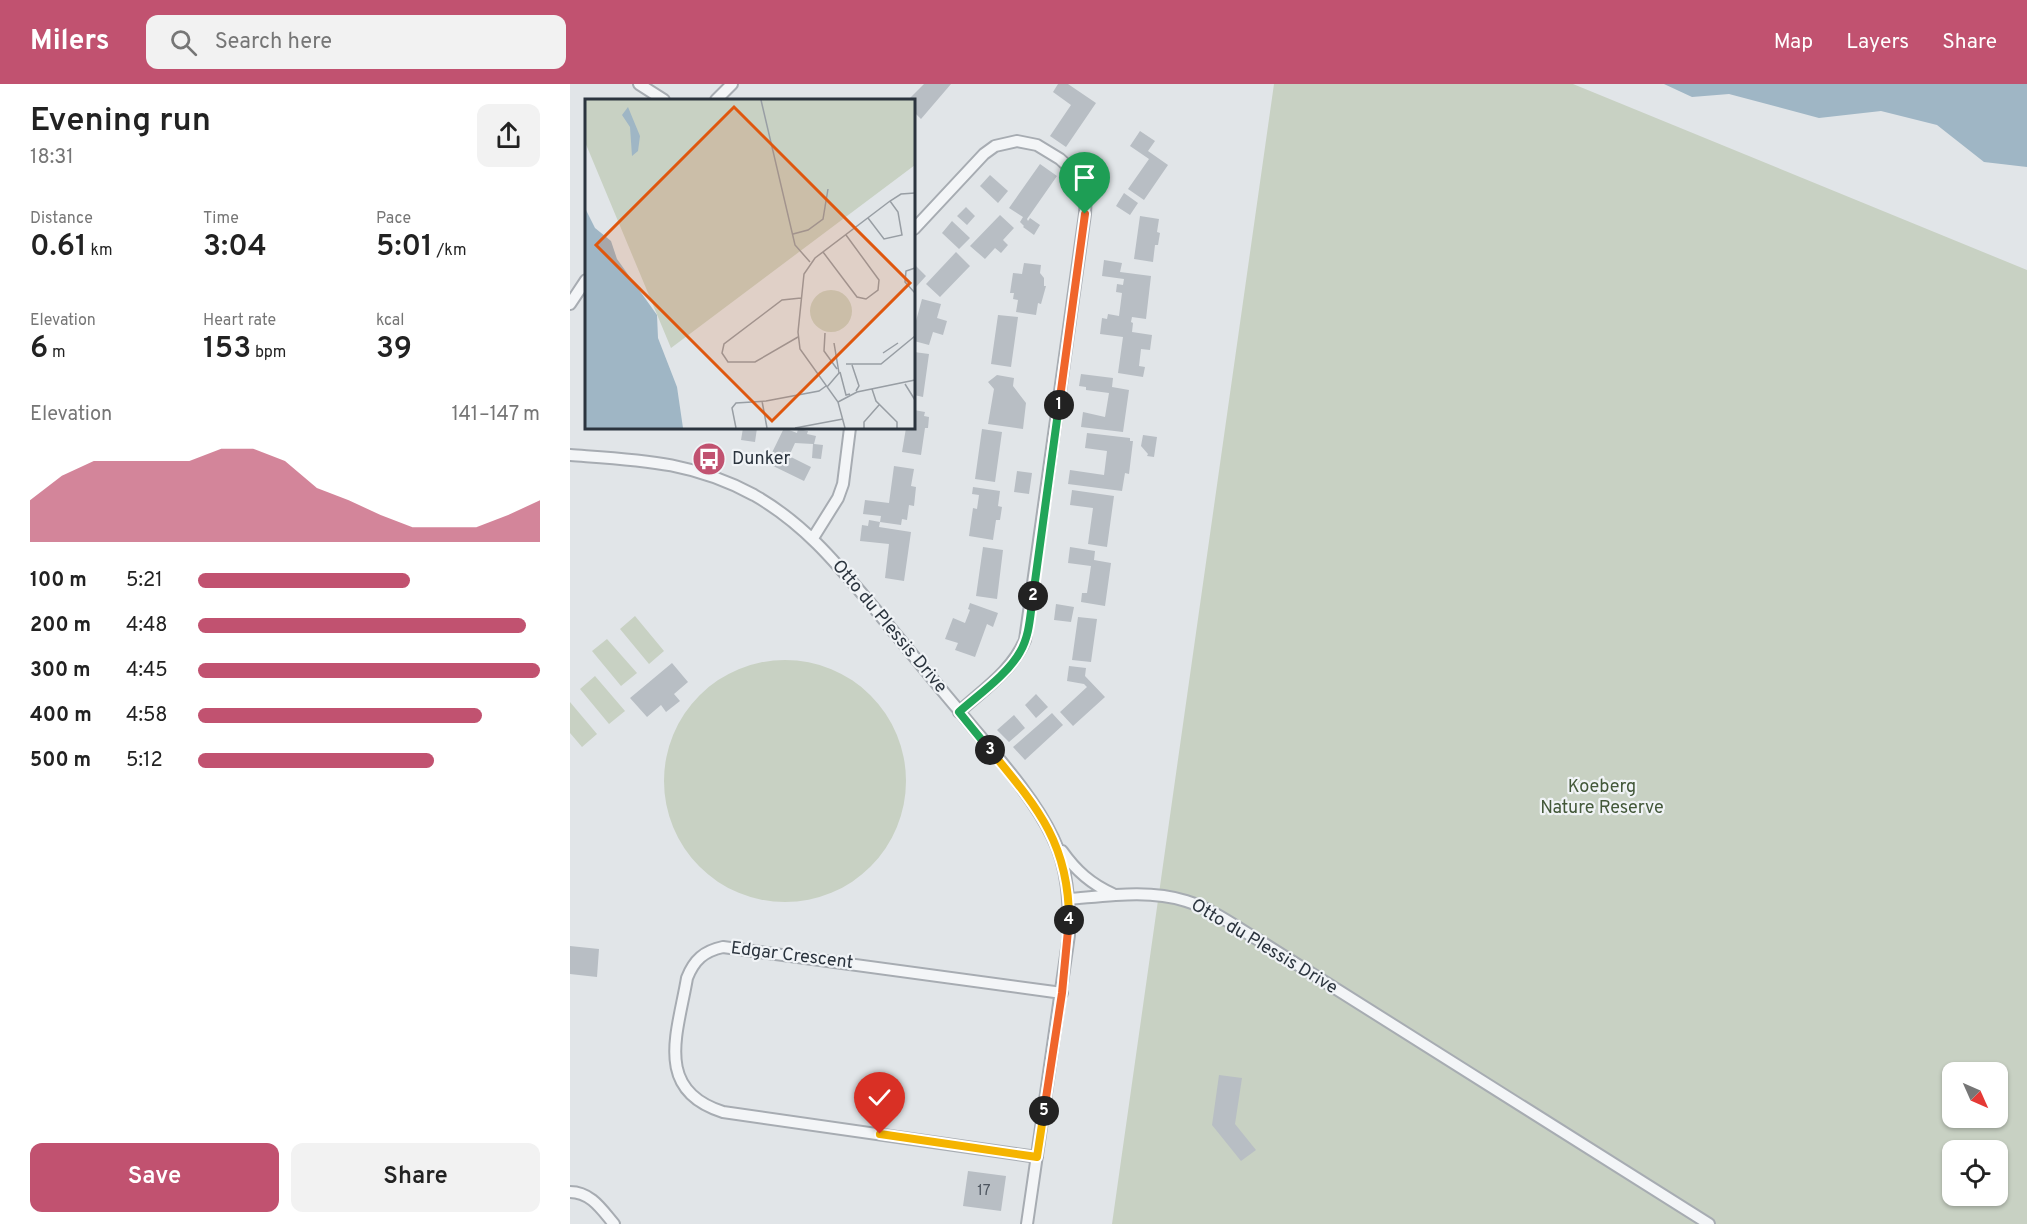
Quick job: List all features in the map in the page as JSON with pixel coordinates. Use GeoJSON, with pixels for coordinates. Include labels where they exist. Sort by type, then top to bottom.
{"type":"FeatureCollection","features":[{"type":"Feature","properties":{"kind":"street"},"geometry":{"type":"LineString","coordinates":[[639,84],[662,99]]}},
{"type":"Feature","properties":{"kind":"street"},"geometry":{"type":"LineString","coordinates":[[717,99],[732,84]]}},
{"type":"Feature","properties":{"kind":"street"},"geometry":{"type":"LineString","coordinates":[[915,229],[984,154],[1006,142],[1028,142],[1060,159],[1077,174],[1086,194],[1025,640],[1020,653],[1010,665],[959,712]]}},
{"type":"Feature","properties":{"kind":"street"},"geometry":{"type":"LineString","coordinates":[[570,304],[585,282]]}},
{"type":"Feature","properties":{"kind":"street"},"geometry":{"type":"LineString","coordinates":[[813,538],[838,498],[843,484],[850,429]]}},
{"type":"Feature","properties":{"kind":"street","name":"Otto du Plessis Drive"},"geometry":{"type":"LineString","coordinates":[[570,455],[647,460],[678,465],[705,473],[752,494],[776,508],[813,538],[833,559],[959,712],[1047,824],[1064,870],[1069,899],[1144,895],[1185,900],[1219,916],[1709,1224]]}},
{"type":"Feature","properties":{"kind":"street"},"geometry":{"type":"LineString","coordinates":[[1055,841],[1072,865],[1087,880],[1115,896]]}},
{"type":"Feature","properties":{"kind":"street"},"geometry":{"type":"LineString","coordinates":[[1027,1224],[1062,993],[1069,935],[1069,899]]}},
{"type":"Feature","properties":{"kind":"street","name":"Edgar Crescent"},"geometry":{"type":"LineString","coordinates":[[1037,1157],[723,1112],[710,1108],[691,1094],[678,1076],[674,1056],[687,978],[692,966],[699,957],[711,950],[723,947],[1062,993]]}},
{"type":"Feature","properties":{"kind":"street"},"geometry":{"type":"LineString","coordinates":[[570,1192],[583,1193],[590,1198],[614,1224]]}},
{"type":"Feature","properties":{"kind":"green space","name":"Koeberg Nature Reserve"},"geometry":{"type":"Polygon","coordinates":[[[1274,84],[1573,84],[2027,270],[2027,1224],[1112,1224],[1274,84]]]}},
{"type":"Feature","properties":{"kind":"green space"},"geometry":{"type":"Polygon","coordinates":[[[635,616],[664,651],[649,664],[620,629],[635,616]]]}},
{"type":"Feature","properties":{"kind":"green space"},"geometry":{"type":"Polygon","coordinates":[[[607,639],[637,673],[621,686],[592,651],[607,639]]]}},
{"type":"Feature","properties":{"kind":"green space"},"geometry":{"type":"Polygon","coordinates":[[[773,660],[797,660],[820,665],[842,674],[871,695],[886,714],[897,735],[904,757],[906,781],[904,805],[897,827],[886,848],[871,867],[842,888],[820,897],[797,902],[773,902],[750,897],[728,888],[708,875],[691,858],[678,838],[669,816],[664,793],[664,769],[669,746],[678,724],[691,704],[708,687],[728,674],[750,665],[773,660]]]}},
{"type":"Feature","properties":{"kind":"green space"},"geometry":{"type":"Polygon","coordinates":[[[595,676],[625,711],[609,724],[580,689],[595,676]]]}},
{"type":"Feature","properties":{"kind":"green space"},"geometry":{"type":"Polygon","coordinates":[[[570,702],[597,734],[582,747],[570,733],[570,702]]]}},
{"type":"Feature","properties":{"kind":"water"},"geometry":{"type":"Polygon","coordinates":[[[1664,84],[2027,84],[2027,167],[1984,162],[1937,125],[1881,111],[1819,118],[1729,94],[1692,97],[1664,84]]]}},
{"type":"Feature","properties":{"kind":"building"},"geometry":{"type":"Polygon","coordinates":[[[924,84],[951,84],[921,119],[915,113],[915,99],[909,99],[924,84]]]}},
{"type":"Feature","properties":{"kind":"building"},"geometry":{"type":"Polygon","coordinates":[[[1058,84],[1068,84],[1096,103],[1066,147],[1050,136],[1071,105],[1053,92],[1058,84]]]}},
{"type":"Feature","properties":{"kind":"building"},"geometry":{"type":"Polygon","coordinates":[[[1140,131],[1155,141],[1148,151],[1168,165],[1144,200],[1128,189],[1149,159],[1130,146],[1140,131]]]}},
{"type":"Feature","properties":{"kind":"building"},"geometry":{"type":"Polygon","coordinates":[[[1040,164],[1057,176],[1027,219],[1028,221],[1030,218],[1040,225],[1034,235],[1023,227],[1020,222],[1023,217],[1009,208],[1040,164]]]}},
{"type":"Feature","properties":{"kind":"building"},"geometry":{"type":"Polygon","coordinates":[[[990,175],[1008,191],[998,203],[980,186],[990,175]]]}},
{"type":"Feature","properties":{"kind":"building"},"geometry":{"type":"Polygon","coordinates":[[[1124,193],[1138,203],[1130,215],[1116,206],[1124,193]]]}},
{"type":"Feature","properties":{"kind":"building"},"geometry":{"type":"Polygon","coordinates":[[[966,207],[975,216],[967,225],[957,216],[966,207]]]}},
{"type":"Feature","properties":{"kind":"building"},"geometry":{"type":"Polygon","coordinates":[[[1000,215],[1014,228],[1003,240],[1008,245],[1001,253],[995,248],[985,259],[970,246],[1000,215]]]}},
{"type":"Feature","properties":{"kind":"building"},"geometry":{"type":"Polygon","coordinates":[[[1140,216],[1159,219],[1157,232],[1160,233],[1158,245],[1155,245],[1153,262],[1134,259],[1140,216]]]}},
{"type":"Feature","properties":{"kind":"building"},"geometry":{"type":"Polygon","coordinates":[[[952,221],[970,238],[959,249],[942,233],[952,221]]]}},
{"type":"Feature","properties":{"kind":"building"},"geometry":{"type":"Polygon","coordinates":[[[956,252],[970,266],[940,297],[926,284],[956,252]]]}},
{"type":"Feature","properties":{"kind":"building"},"geometry":{"type":"Polygon","coordinates":[[[1104,260],[1122,263],[1120,272],[1151,276],[1146,319],[1132,317],[1131,322],[1133,323],[1132,332],[1152,335],[1150,350],[1141,349],[1139,366],[1145,367],[1143,377],[1118,373],[1123,337],[1100,334],[1102,318],[1107,319],[1108,314],[1119,316],[1122,293],[1116,292],[1117,284],[1123,285],[1124,279],[1102,276],[1104,260]]]}},
{"type":"Feature","properties":{"kind":"building"},"geometry":{"type":"Polygon","coordinates":[[[1024,263],[1041,265],[1040,273],[1044,278],[1044,286],[1046,286],[1041,304],[1038,303],[1036,315],[1016,312],[1018,300],[1013,299],[1014,293],[1010,293],[1013,273],[1022,274],[1024,263]]]}},
{"type":"Feature","properties":{"kind":"building"},"geometry":{"type":"Polygon","coordinates":[[[915,265],[926,276],[915,286],[915,265]]]}},
{"type":"Feature","properties":{"kind":"building"},"geometry":{"type":"Polygon","coordinates":[[[922,299],[941,304],[937,318],[947,321],[943,335],[933,332],[929,345],[915,341],[915,324],[922,299]]]}},
{"type":"Feature","properties":{"kind":"building"},"geometry":{"type":"Polygon","coordinates":[[[998,315],[1018,317],[1011,367],[991,364],[998,315]]]}},
{"type":"Feature","properties":{"kind":"building"},"geometry":{"type":"Polygon","coordinates":[[[915,352],[929,354],[923,397],[915,395],[915,352]]]}},
{"type":"Feature","properties":{"kind":"building"},"geometry":{"type":"Polygon","coordinates":[[[1081,374],[1113,378],[1112,387],[1129,390],[1123,432],[1081,427],[1083,412],[1105,417],[1109,393],[1086,390],[1086,387],[1079,386],[1081,374]]]}},
{"type":"Feature","properties":{"kind":"building"},"geometry":{"type":"Polygon","coordinates":[[[997,375],[1014,378],[1013,386],[1026,403],[1023,429],[988,424],[994,389],[988,382],[997,375]]]}},
{"type":"Feature","properties":{"kind":"building"},"geometry":{"type":"Polygon","coordinates":[[[915,410],[925,412],[924,416],[929,417],[928,428],[925,428],[921,455],[902,452],[906,429],[915,429],[915,410]]]}},
{"type":"Feature","properties":{"kind":"building"},"geometry":{"type":"Polygon","coordinates":[[[743,429],[757,429],[755,442],[741,440],[743,429]]]}},
{"type":"Feature","properties":{"kind":"building"},"geometry":{"type":"Polygon","coordinates":[[[784,429],[797,433],[798,429],[808,431],[807,434],[816,436],[814,444],[823,445],[821,459],[812,458],[813,444],[795,443],[789,456],[811,467],[804,481],[767,463],[784,429]]]}},
{"type":"Feature","properties":{"kind":"building"},"geometry":{"type":"Polygon","coordinates":[[[982,429],[1002,432],[995,482],[975,479],[982,429]]]}},
{"type":"Feature","properties":{"kind":"building"},"geometry":{"type":"Polygon","coordinates":[[[1087,433],[1130,438],[1130,441],[1133,441],[1129,474],[1125,473],[1122,491],[1068,484],[1070,470],[1104,475],[1107,451],[1085,448],[1087,433]]]}},
{"type":"Feature","properties":{"kind":"building"},"geometry":{"type":"Polygon","coordinates":[[[1143,435],[1157,437],[1154,457],[1147,456],[1148,454],[1141,446],[1143,435]]]}},
{"type":"Feature","properties":{"kind":"building"},"geometry":{"type":"Polygon","coordinates":[[[894,466],[914,469],[911,486],[916,487],[914,506],[909,505],[907,520],[902,519],[901,525],[880,522],[881,516],[863,514],[865,500],[889,503],[894,466]]]}},
{"type":"Feature","properties":{"kind":"building"},"geometry":{"type":"Polygon","coordinates":[[[1017,471],[1032,473],[1029,494],[1014,492],[1017,471]]]}},
{"type":"Feature","properties":{"kind":"building"},"geometry":{"type":"Polygon","coordinates":[[[973,487],[1000,491],[998,506],[1002,507],[1000,520],[996,520],[993,540],[969,536],[973,508],[977,509],[979,495],[972,494],[973,487]]]}},
{"type":"Feature","properties":{"kind":"building"},"geometry":{"type":"Polygon","coordinates":[[[1072,490],[1114,496],[1107,547],[1088,544],[1093,508],[1070,505],[1072,490]]]}},
{"type":"Feature","properties":{"kind":"building"},"geometry":{"type":"Polygon","coordinates":[[[869,520],[880,522],[879,527],[911,532],[904,581],[885,578],[889,544],[860,541],[862,525],[868,526],[869,520]]]}},
{"type":"Feature","properties":{"kind":"building"},"geometry":{"type":"Polygon","coordinates":[[[983,547],[1003,550],[997,599],[976,596],[983,547]]]}},
{"type":"Feature","properties":{"kind":"building"},"geometry":{"type":"Polygon","coordinates":[[[1070,547],[1095,551],[1094,560],[1111,563],[1105,606],[1081,602],[1082,593],[1087,593],[1091,566],[1068,563],[1070,547]]]}},
{"type":"Feature","properties":{"kind":"building"},"geometry":{"type":"Polygon","coordinates":[[[970,603],[998,613],[993,627],[987,624],[975,657],[955,650],[958,643],[945,639],[953,618],[965,623],[970,603]]]}},
{"type":"Feature","properties":{"kind":"building"},"geometry":{"type":"Polygon","coordinates":[[[1056,604],[1074,607],[1071,622],[1054,620],[1056,604]]]}},
{"type":"Feature","properties":{"kind":"building"},"geometry":{"type":"Polygon","coordinates":[[[1078,617],[1097,619],[1091,662],[1072,660],[1078,617]]]}},
{"type":"Feature","properties":{"kind":"building"},"geometry":{"type":"Polygon","coordinates":[[[672,663],[688,682],[674,694],[680,701],[666,712],[661,705],[647,717],[630,698],[672,663]]]}},
{"type":"Feature","properties":{"kind":"building"},"geometry":{"type":"Polygon","coordinates":[[[1069,666],[1086,668],[1085,676],[1105,697],[1073,726],[1060,712],[1087,687],[1084,684],[1067,681],[1069,666]]]}},
{"type":"Feature","properties":{"kind":"building"},"geometry":{"type":"Polygon","coordinates":[[[1036,694],[1048,707],[1036,718],[1025,705],[1036,694]]]}},
{"type":"Feature","properties":{"kind":"building"},"geometry":{"type":"Polygon","coordinates":[[[1052,713],[1063,725],[1025,760],[1013,747],[1052,713]]]}},
{"type":"Feature","properties":{"kind":"building"},"geometry":{"type":"Polygon","coordinates":[[[1014,715],[1025,728],[1009,742],[997,730],[1014,715]]]}},
{"type":"Feature","properties":{"kind":"building"},"geometry":{"type":"Polygon","coordinates":[[[570,946],[599,949],[597,977],[570,974],[570,946]]]}},
{"type":"Feature","properties":{"kind":"building"},"geometry":{"type":"Polygon","coordinates":[[[1219,1075],[1242,1078],[1235,1124],[1256,1150],[1241,1161],[1212,1125],[1219,1075]]]}},
{"type":"Feature","properties":{"kind":"building"},"geometry":{"type":"Polygon","coordinates":[[[968,1171],[1006,1176],[1001,1211],[963,1206],[968,1171]]]}},
{"type":"Feature","properties":{"kind":"place","name":"Dunker"},"geometry":{"type":"Point","coordinates":[709,459]}},
{"type":"Feature","properties":{"kind":"route"},"geometry":{"type":"LineString","coordinates":[[880,1134],[1037,1157],[1068,947],[1069,899],[1064,870],[1047,824],[959,712],[1020,653],[1029,626],[1085,214]]}}]}
